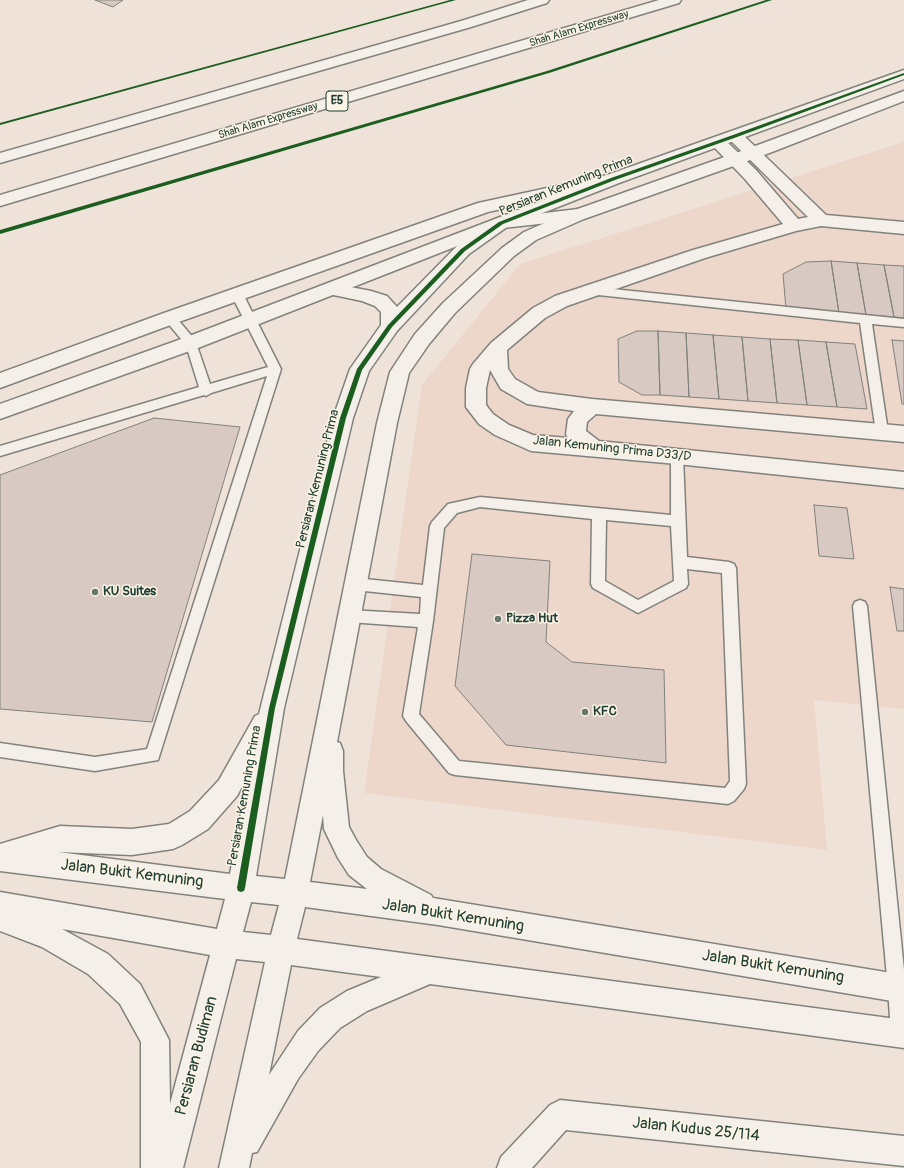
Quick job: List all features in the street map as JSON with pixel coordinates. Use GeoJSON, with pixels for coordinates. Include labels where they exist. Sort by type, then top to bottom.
{"type":"FeatureCollection","features":[{"type":"Feature","properties":{"kind":"main road"},"geometry":{"type":"LineString","coordinates":[[0,158],[466,24],[542,0]]}},
{"type":"Feature","properties":{"kind":"main road","name":"Shah Alam Expressway"},"geometry":{"type":"LineString","coordinates":[[0,201],[674,0]]}},
{"type":"Feature","properties":{"kind":"main road","name":"Persiaran Kemuning Prima"},"geometry":{"type":"LineString","coordinates":[[226,944],[241,888],[272,708],[343,418],[360,369],[390,326],[463,250],[501,223],[613,179],[904,74]]}},
{"type":"Feature","properties":{"kind":"main road"},"geometry":{"type":"LineString","coordinates":[[235,1163],[281,950],[295,893],[387,423],[400,372],[422,339],[448,308],[508,252],[530,236],[578,215],[753,153],[904,96]]}},
{"type":"Feature","properties":{"kind":"main road"},"geometry":{"type":"LineString","coordinates":[[735,136],[821,220]]}},
{"type":"Feature","properties":{"kind":"main road"},"geometry":{"type":"LineString","coordinates":[[718,142],[736,159],[794,226]]}},
{"type":"Feature","properties":{"kind":"main road"},"geometry":{"type":"LineString","coordinates":[[0,381],[170,318],[484,207],[613,179]]}},
{"type":"Feature","properties":{"kind":"main road"},"geometry":{"type":"LineString","coordinates":[[0,412],[191,343],[501,223],[578,215]]}},
{"type":"Feature","properties":{"kind":"main road","name":"Jalan Kemuning Prima D33/D"},"geometry":{"type":"LineString","coordinates":[[904,228],[821,220],[794,226],[700,254],[561,301],[539,312],[498,348],[480,369],[476,388],[476,407],[486,419],[502,430],[531,443],[677,456],[904,480]]}},
{"type":"Feature","properties":{"kind":"main road"},"geometry":{"type":"LineString","coordinates":[[330,289],[365,295],[381,301],[390,310],[390,326]]}},
{"type":"Feature","properties":{"kind":"main road"},"geometry":{"type":"LineString","coordinates":[[498,348],[499,369],[508,384],[534,399],[592,406],[904,434]]}},
{"type":"Feature","properties":{"kind":"main road"},"geometry":{"type":"LineString","coordinates":[[592,406],[578,419],[576,434],[593,448]]}},
{"type":"Feature","properties":{"kind":"main road"},"geometry":{"type":"LineString","coordinates":[[331,706],[332,771],[337,829],[347,849],[358,866],[372,878],[438,912]]}},
{"type":"Feature","properties":{"kind":"main road"},"geometry":{"type":"LineString","coordinates":[[0,857],[60,839],[132,842],[173,836],[199,820],[228,788],[272,708]]}},
{"type":"Feature","properties":{"kind":"main road","name":"Jalan Bukit Kemuning"},"geometry":{"type":"LineString","coordinates":[[0,857],[438,912],[900,989]]}},
{"type":"Feature","properties":{"kind":"main road"},"geometry":{"type":"LineString","coordinates":[[0,905],[226,944],[281,950],[902,1034]]}},
{"type":"Feature","properties":{"kind":"main road"},"geometry":{"type":"LineString","coordinates":[[0,918],[50,937],[98,964],[130,994],[155,1040],[156,1168]]}},
{"type":"Feature","properties":{"kind":"main road","name":"Persiaran Budiman"},"geometry":{"type":"LineString","coordinates":[[168,1168],[226,944]]}},
{"type":"Feature","properties":{"kind":"main road"},"geometry":{"type":"LineString","coordinates":[[235,1163],[288,1069],[308,1041],[330,1018],[357,1001],[428,970]]}},
{"type":"Feature","properties":{"kind":"main road","name":"Jalan Kudus 25/114"},"geometry":{"type":"LineString","coordinates":[[512,1168],[560,1115],[904,1151]]}},
{"type":"Feature","properties":{"kind":"lane"},"geometry":{"type":"LineString","coordinates":[[593,291],[904,323]]}},
{"type":"Feature","properties":{"kind":"lane"},"geometry":{"type":"LineString","coordinates":[[0,750],[95,764],[153,755],[275,369],[237,294]]}},
{"type":"Feature","properties":{"kind":"lane"},"geometry":{"type":"LineString","coordinates":[[170,318],[191,343],[206,391]]}},
{"type":"Feature","properties":{"kind":"lane"},"geometry":{"type":"LineString","coordinates":[[865,320],[882,432]]}},
{"type":"Feature","properties":{"kind":"lane"},"geometry":{"type":"LineString","coordinates":[[0,451],[206,391],[275,369]]}},
{"type":"Feature","properties":{"kind":"lane"},"geometry":{"type":"LineString","coordinates":[[599,514],[598,584],[638,607],[681,584],[677,456]]}},
{"type":"Feature","properties":{"kind":"lane"},"geometry":{"type":"LineString","coordinates":[[678,521],[480,502],[453,508],[437,526],[426,621],[412,716],[455,768],[728,796],[738,784],[729,568],[680,562]]}},
{"type":"Feature","properties":{"kind":"lane"},"geometry":{"type":"LineString","coordinates":[[355,584],[429,592]]}},
{"type":"Feature","properties":{"kind":"lane"},"geometry":{"type":"LineString","coordinates":[[860,606],[900,989],[902,1034]]}},
{"type":"Feature","properties":{"kind":"lane"},"geometry":{"type":"LineString","coordinates":[[349,616],[426,621]]}},
{"type":"Feature","properties":{"kind":"shaded area"},"geometry":{"type":"Polygon","coordinates":[[[904,142],[904,709],[814,700],[827,850],[364,793],[422,385],[520,264],[904,142]]]}},
{"type":"Feature","properties":{"kind":"building"},"geometry":{"type":"Polygon","coordinates":[[[95,0],[123,0],[113,7],[95,0]]]}},
{"type":"Feature","properties":{"kind":"building"},"geometry":{"type":"Polygon","coordinates":[[[831,261],[839,313],[786,309],[783,274],[806,262],[831,261]]]}},
{"type":"Feature","properties":{"kind":"building"},"geometry":{"type":"Polygon","coordinates":[[[831,261],[857,263],[866,315],[839,313],[831,261]]]}},
{"type":"Feature","properties":{"kind":"building"},"geometry":{"type":"Polygon","coordinates":[[[857,263],[884,265],[894,317],[866,315],[857,263]]]}},
{"type":"Feature","properties":{"kind":"building"},"geometry":{"type":"Polygon","coordinates":[[[884,265],[904,266],[904,318],[894,317],[884,265]]]}},
{"type":"Feature","properties":{"kind":"building"},"geometry":{"type":"Polygon","coordinates":[[[637,331],[658,331],[660,395],[642,395],[619,382],[618,339],[637,331]]]}},
{"type":"Feature","properties":{"kind":"building"},"geometry":{"type":"Polygon","coordinates":[[[658,331],[686,333],[689,397],[660,395],[658,331]]]}},
{"type":"Feature","properties":{"kind":"building"},"geometry":{"type":"Polygon","coordinates":[[[686,333],[713,335],[719,399],[689,397],[686,333]]]}},
{"type":"Feature","properties":{"kind":"building"},"geometry":{"type":"Polygon","coordinates":[[[713,335],[742,337],[748,401],[719,399],[713,335]]]}},
{"type":"Feature","properties":{"kind":"building"},"geometry":{"type":"Polygon","coordinates":[[[742,337],[770,339],[777,403],[748,401],[742,337]]]}},
{"type":"Feature","properties":{"kind":"building"},"geometry":{"type":"Polygon","coordinates":[[[770,339],[798,340],[807,405],[777,403],[770,339]]]}},
{"type":"Feature","properties":{"kind":"building"},"geometry":{"type":"Polygon","coordinates":[[[798,340],[826,342],[837,407],[807,405],[798,340]]]}},
{"type":"Feature","properties":{"kind":"building"},"geometry":{"type":"Polygon","coordinates":[[[892,340],[904,341],[904,404],[902,404],[892,340]]]}},
{"type":"Feature","properties":{"kind":"building"},"geometry":{"type":"Polygon","coordinates":[[[826,342],[855,344],[867,409],[837,407],[826,342]]]}},
{"type":"Feature","properties":{"kind":"building","name":"KU Suites"},"geometry":{"type":"Polygon","coordinates":[[[154,418],[240,427],[152,722],[0,709],[0,475],[154,418]]]}},
{"type":"Feature","properties":{"kind":"building"},"geometry":{"type":"Polygon","coordinates":[[[814,505],[847,508],[854,559],[819,556],[814,505]]]}},
{"type":"Feature","properties":{"kind":"building"},"geometry":{"type":"Polygon","coordinates":[[[472,554],[550,561],[546,642],[572,662],[664,670],[666,763],[506,745],[455,686],[472,554]]]}},
{"type":"Feature","properties":{"kind":"building"},"geometry":{"type":"Polygon","coordinates":[[[890,587],[904,589],[904,631],[897,631],[890,587]]]}},
{"type":"Feature","properties":{"kind":"cycle path"},"geometry":{"type":"LineString","coordinates":[[0,124],[454,0]]}},
{"type":"Feature","properties":{"kind":"cycle path"},"geometry":{"type":"LineString","coordinates":[[0,232],[548,72],[770,0]]}},
{"type":"Feature","properties":{"kind":"cycle path"},"geometry":{"type":"LineString","coordinates":[[241,888],[272,708],[343,418],[360,369],[390,326],[463,250],[501,223],[613,179],[904,74]]}},
{"type":"Feature","properties":{"kind":"place","name":"KU Suites"},"geometry":{"type":"Point","coordinates":[95,592]}},
{"type":"Feature","properties":{"kind":"place","name":"Pizza Hut"},"geometry":{"type":"Point","coordinates":[498,619]}},
{"type":"Feature","properties":{"kind":"place","name":"KFC"},"geometry":{"type":"Point","coordinates":[585,712]}}]}
